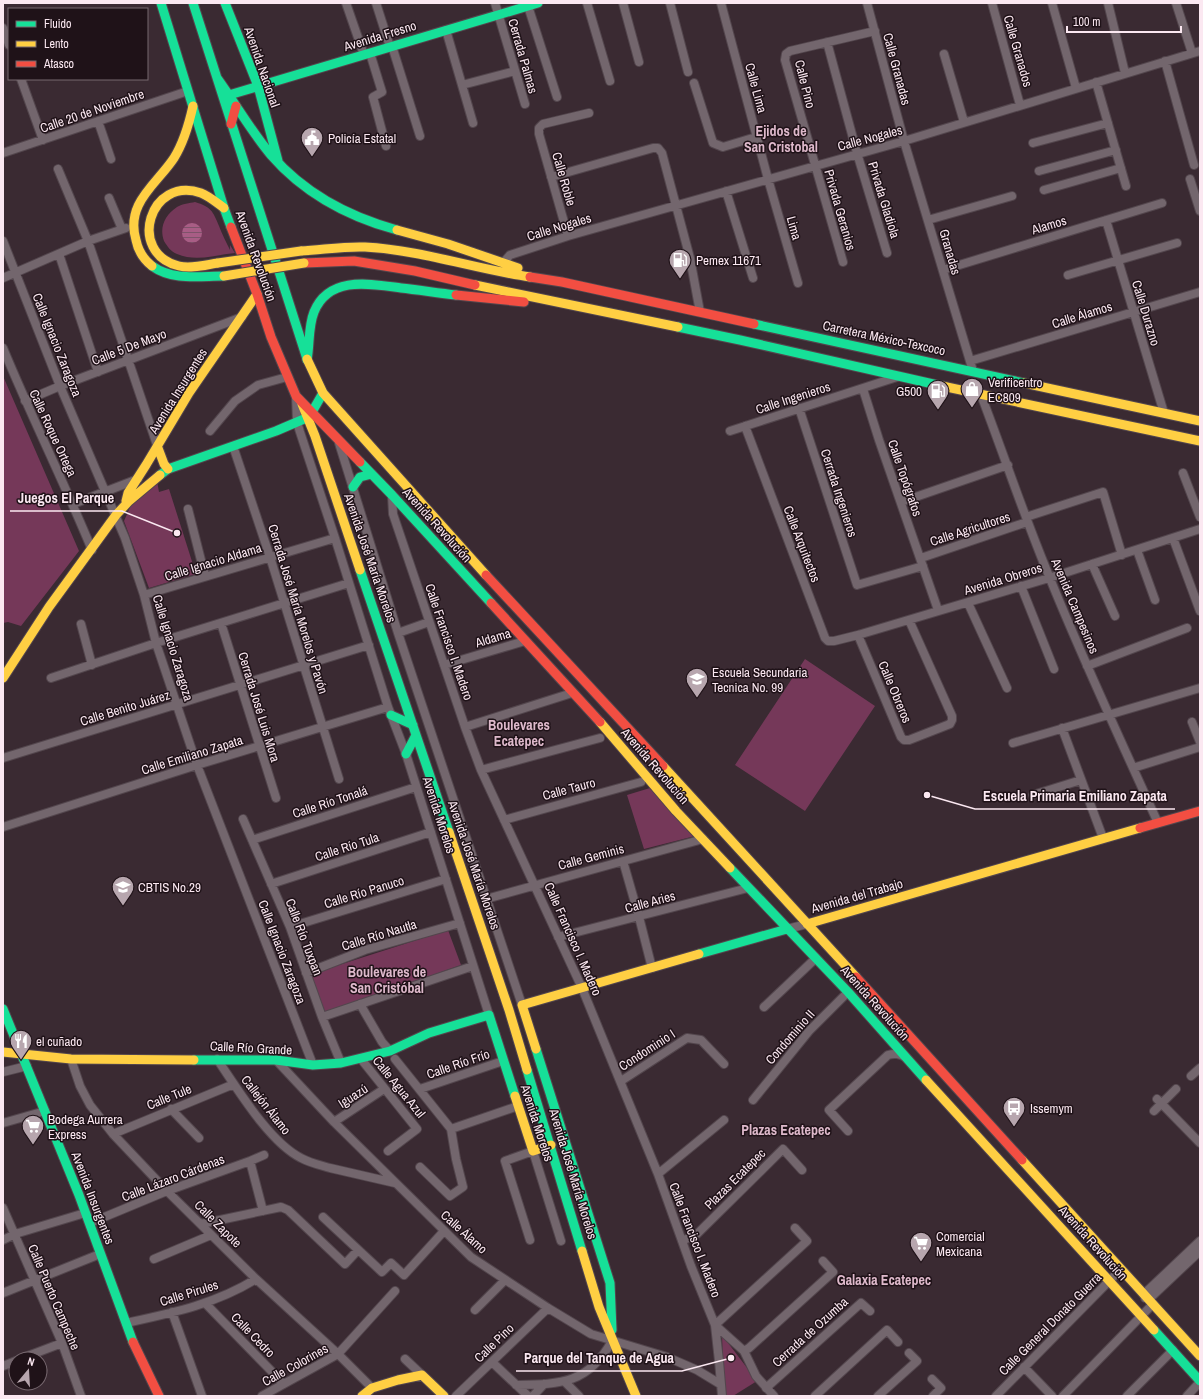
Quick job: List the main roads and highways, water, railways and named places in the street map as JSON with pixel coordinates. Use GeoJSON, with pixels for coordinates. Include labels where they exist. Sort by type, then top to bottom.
{"type":"FeatureCollection","features":[{"type":"Feature","properties":{"kind":"main road","name":"Avenida Revolución"},"geometry":{"type":"LineString","coordinates":[[161,3],[224,208],[271,337],[287,377],[298,399],[310,414],[338,439],[392,495],[703,840],[848,992],[1200,1381]]}},
{"type":"Feature","properties":{"kind":"main road","name":"Avenida Revolución"},"geometry":{"type":"LineString","coordinates":[[193,3],[307,360],[323,392],[380,458],[506,598],[753,863],[1200,1356]]}},
{"type":"Feature","properties":{"kind":"main road","name":"Avenida Nacional"},"geometry":{"type":"LineString","coordinates":[[225,3],[258,86],[278,164]]}},
{"type":"Feature","properties":{"kind":"main road","name":"Avenida Fresno"},"geometry":{"type":"LineString","coordinates":[[229,95],[391,47],[525,5],[538,3]]}},
{"type":"Feature","properties":{"kind":"main road"},"geometry":{"type":"LineString","coordinates":[[217,78],[244,119],[278,164],[298,182],[320,198],[348,214],[562,282]]}},
{"type":"Feature","properties":{"kind":"main road"},"geometry":{"type":"LineString","coordinates":[[193,106],[186,135],[170,164],[139,202],[134,214],[133,228],[137,248],[145,260],[156,269],[168,275],[181,277],[224,276],[304,263],[354,261],[408,269],[740,340],[981,395],[1200,441]]}},
{"type":"Feature","properties":{"kind":"main road"},"geometry":{"type":"LineString","coordinates":[[231,124],[236,106]]}},
{"type":"Feature","properties":{"kind":"main road"},"geometry":{"type":"LineString","coordinates":[[224,208],[207,196],[198,192],[188,190],[169,194],[160,201],[153,210],[148,226],[152,245],[164,260],[176,265],[188,267],[301,251],[364,247],[400,251],[449,260],[503,273],[562,282]]}},
{"type":"Feature","properties":{"kind":"main road","name":"Carretera México-Texcoco"},"geometry":{"type":"LineString","coordinates":[[562,282],[1200,421]]}},
{"type":"Feature","properties":{"kind":"main road"},"geometry":{"type":"LineString","coordinates":[[307,360],[312,318],[317,307],[324,297],[343,285],[360,283],[506,301],[563,302]]}},
{"type":"Feature","properties":{"kind":"main road","name":"Avenida Insurgentes"},"geometry":{"type":"LineString","coordinates":[[125,504],[128,493],[158,448],[199,378],[243,316],[256,294]]}},
{"type":"Feature","properties":{"kind":"main road"},"geometry":{"type":"LineString","coordinates":[[310,414],[320,400],[323,392]]}},
{"type":"Feature","properties":{"kind":"main road","name":"Avenida Insurgentes"},"geometry":{"type":"LineString","coordinates":[[3,678],[49,607],[92,550],[116,515],[125,504],[156,476],[168,469],[297,422],[310,414]]}},
{"type":"Feature","properties":{"kind":"main road","name":"Avenida José María Morelos"},"geometry":{"type":"LineString","coordinates":[[310,414],[416,736],[509,1010],[599,1307],[636,1396]]}},
{"type":"Feature","properties":{"kind":"main road"},"geometry":{"type":"LineString","coordinates":[[158,448],[164,464],[168,469]]}},
{"type":"Feature","properties":{"kind":"main road"},"geometry":{"type":"LineString","coordinates":[[353,487],[357,478],[363,474],[372,474]]}},
{"type":"Feature","properties":{"kind":"main road"},"geometry":{"type":"LineString","coordinates":[[390,711],[413,725]]}},
{"type":"Feature","properties":{"kind":"main road"},"geometry":{"type":"LineString","coordinates":[[406,754],[416,736]]}},
{"type":"Feature","properties":{"kind":"main road","name":"Avenida del Trabajo"},"geometry":{"type":"LineString","coordinates":[[808,924],[1200,811]]}},
{"type":"Feature","properties":{"kind":"main road","name":"Avenida del Trabajo"},"geometry":{"type":"LineString","coordinates":[[522,1005],[787,929]]}},
{"type":"Feature","properties":{"kind":"main road","name":"Avenida José María Morelos"},"geometry":{"type":"LineString","coordinates":[[522,1005],[610,1283],[612,1341]]}},
{"type":"Feature","properties":{"kind":"main road","name":"Avenida Insurgentes"},"geometry":{"type":"LineString","coordinates":[[3,1009],[90,1223],[126,1323],[159,1396]]}},
{"type":"Feature","properties":{"kind":"main road"},"geometry":{"type":"LineString","coordinates":[[509,1010],[535,1050]]}},
{"type":"Feature","properties":{"kind":"main road","name":"Calle Río Grande"},"geometry":{"type":"LineString","coordinates":[[3,1052],[71,1058],[276,1060],[312,1065],[341,1063],[390,1051],[429,1033],[489,1015]]}},
{"type":"Feature","properties":{"kind":"main road","name":"Avenida Morelos"},"geometry":{"type":"LineString","coordinates":[[489,1015],[533,1151],[551,1145]]}},
{"type":"Feature","properties":{"kind":"main road"},"geometry":{"type":"LineString","coordinates":[[362,1396],[372,1388],[398,1380],[422,1375],[444,1396]]}},
{"type":"Feature","properties":{"kind":"place","name":"Policía Estatal"},"geometry":{"type":"Point","coordinates":[312,158]}},
{"type":"Feature","properties":{"kind":"place","name":"Pemex 11671"},"geometry":{"type":"Point","coordinates":[680,280]}},
{"type":"Feature","properties":{"kind":"place","name":"Verificentro EC809"},"geometry":{"type":"Point","coordinates":[972,408]}},
{"type":"Feature","properties":{"kind":"place","name":"G500"},"geometry":{"type":"Point","coordinates":[938,410]}},
{"type":"Feature","properties":{"kind":"place","name":"Juegos El Parque"},"geometry":{"type":"Point","coordinates":[177,533]}},
{"type":"Feature","properties":{"kind":"place","name":"Escuela Secundaria Tecnica No. 99"},"geometry":{"type":"Point","coordinates":[697,698]}},
{"type":"Feature","properties":{"kind":"place","name":"Escuela Primaria Emiliano Zapata"},"geometry":{"type":"Point","coordinates":[927,795]}},
{"type":"Feature","properties":{"kind":"place","name":"CBTIS No.29"},"geometry":{"type":"Point","coordinates":[123,906]}},
{"type":"Feature","properties":{"kind":"place","name":"el cuñado"},"geometry":{"type":"Point","coordinates":[21,1060]}},
{"type":"Feature","properties":{"kind":"place","name":"Issemym"},"geometry":{"type":"Point","coordinates":[1014,1128]}},
{"type":"Feature","properties":{"kind":"place","name":"Bodega Aurrera Express"},"geometry":{"type":"Point","coordinates":[33,1146]}},
{"type":"Feature","properties":{"kind":"place","name":"Comercial Mexicana"},"geometry":{"type":"Point","coordinates":[921,1262]}},
{"type":"Feature","properties":{"kind":"place","name":"Parque del Tanque de Agua"},"geometry":{"type":"Point","coordinates":[731,1358]}},
{"type":"Feature","properties":{"kind":"district","name":"Ejidos de San Cristobal"},"geometry":{"type":"Point","coordinates":[781,140]}},
{"type":"Feature","properties":{"kind":"district","name":"Boulevares Ecatepec"},"geometry":{"type":"Point","coordinates":[519,734]}},
{"type":"Feature","properties":{"kind":"district","name":"Boulevares de San Cristóbal"},"geometry":{"type":"Point","coordinates":[387,980]}},
{"type":"Feature","properties":{"kind":"district","name":"Plazas Ecatepec"},"geometry":{"type":"Point","coordinates":[786,1130]}},
{"type":"Feature","properties":{"kind":"district","name":"Galaxia Ecatepec"},"geometry":{"type":"Point","coordinates":[884,1280]}}]}
